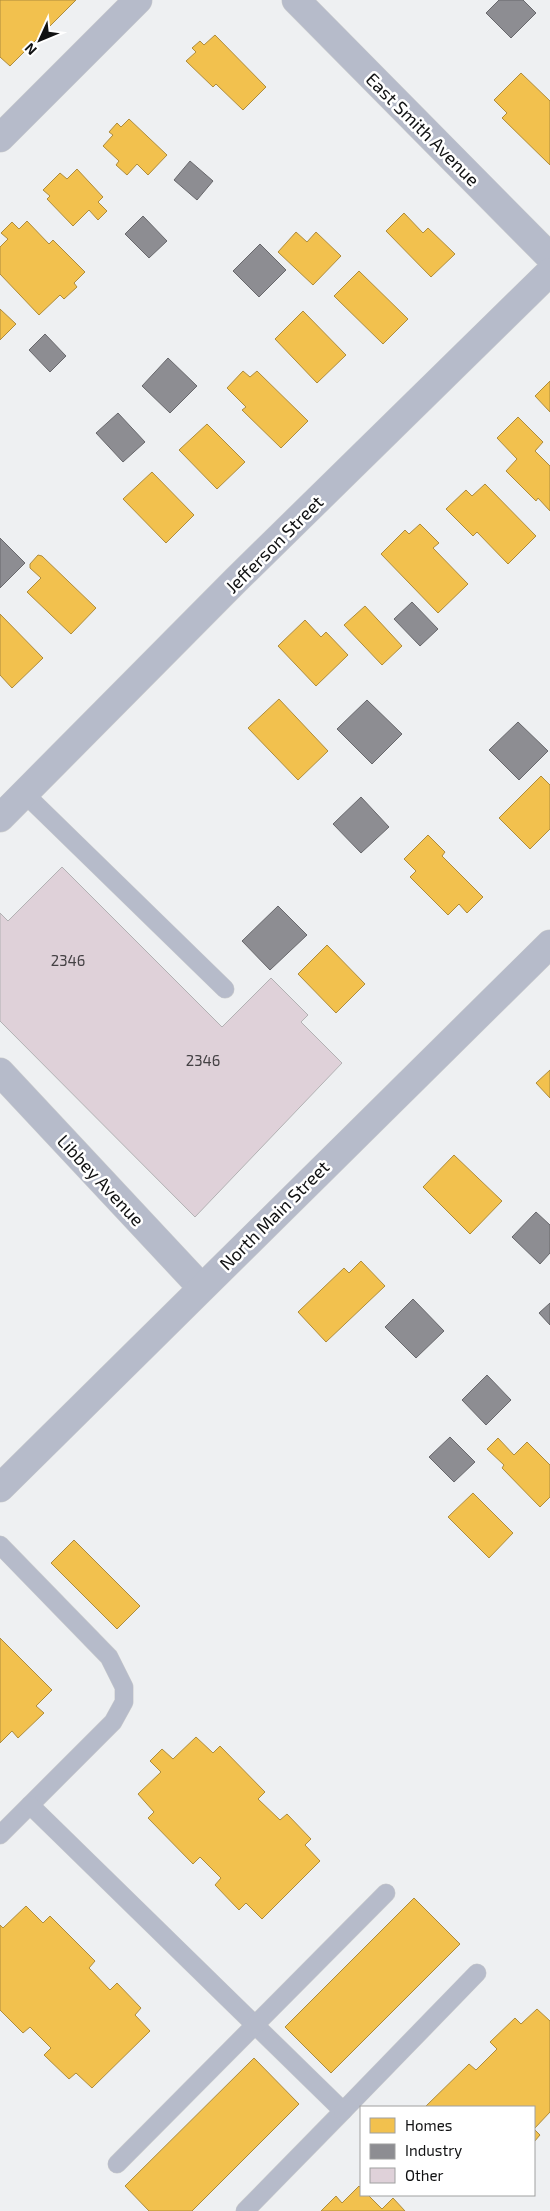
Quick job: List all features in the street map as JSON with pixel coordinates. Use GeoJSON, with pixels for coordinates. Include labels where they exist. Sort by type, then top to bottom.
{"type":"FeatureCollection","features":[{"type":"Feature","properties":{"kind":"street"},"geometry":{"type":"LineString","coordinates":[[0,138],[138,0]]}},
{"type":"Feature","properties":{"kind":"street","name":"East Smith Avenue"},"geometry":{"type":"LineString","coordinates":[[296,0],[550,257]]}},
{"type":"Feature","properties":{"kind":"street","name":"Jefferson Street"},"geometry":{"type":"LineString","coordinates":[[0,818],[237,580],[550,272]]}},
{"type":"Feature","properties":{"kind":"street","name":"North Main Street"},"geometry":{"type":"LineString","coordinates":[[0,1488],[201,1287],[550,944]]}},
{"type":"Feature","properties":{"kind":"street","name":"Libbey Avenue"},"geometry":{"type":"LineString","coordinates":[[0,1072],[201,1287]]}},
{"type":"Feature","properties":{"kind":"lane"},"geometry":{"type":"LineString","coordinates":[[25,794],[225,989]]}},
{"type":"Feature","properties":{"kind":"lane"},"geometry":{"type":"LineString","coordinates":[[0,1545],[109,1657],[124,1688],[124,1702],[113,1722],[0,1835]]}},
{"type":"Feature","properties":{"kind":"lane"},"geometry":{"type":"LineString","coordinates":[[30,1805],[343,2110]]}},
{"type":"Feature","properties":{"kind":"lane"},"geometry":{"type":"LineString","coordinates":[[117,2164],[386,1893]]}},
{"type":"Feature","properties":{"kind":"lane"},"geometry":{"type":"LineString","coordinates":[[245,2211],[477,1973]]}},
{"type":"Feature","properties":{"kind":"building: Homes"},"geometry":{"type":"Polygon","coordinates":[[[0,0],[76,0],[10,66],[0,57],[0,0]]]}},
{"type":"Feature","properties":{"kind":"building: Homes"},"geometry":{"type":"Polygon","coordinates":[[[215,35],[266,87],[243,110],[216,84],[213,87],[186,61],[196,52],[192,48],[200,41],[204,45],[215,35]]]}},
{"type":"Feature","properties":{"kind":"building: Homes"},"geometry":{"type":"Polygon","coordinates":[[[521,73],[550,101],[550,165],[502,118],[507,113],[494,100],[521,73]]]}},
{"type":"Feature","properties":{"kind":"building: Homes"},"geometry":{"type":"Polygon","coordinates":[[[129,119],[167,155],[148,175],[137,164],[127,175],[116,165],[119,161],[103,146],[113,135],[109,132],[117,123],[121,127],[129,119]]]}},
{"type":"Feature","properties":{"kind":"building: Homes"},"geometry":{"type":"Polygon","coordinates":[[[77,169],[103,197],[98,202],[107,211],[98,220],[89,210],[73,226],[47,199],[50,196],[43,190],[60,173],[67,179],[77,169]]]}},
{"type":"Feature","properties":{"kind":"building: Homes"},"geometry":{"type":"Polygon","coordinates":[[[404,213],[423,233],[428,228],[455,254],[431,277],[386,231],[404,213]]]}},
{"type":"Feature","properties":{"kind":"building: Homes"},"geometry":{"type":"Polygon","coordinates":[[[27,221],[49,244],[53,240],[85,272],[74,283],[77,287],[64,299],[60,295],[39,315],[0,274],[0,247],[8,239],[1,233],[12,222],[19,229],[27,221]]]}},
{"type":"Feature","properties":{"kind":"building: Homes"},"geometry":{"type":"Polygon","coordinates":[[[296,232],[307,242],[316,232],[341,256],[313,285],[278,252],[296,232]]]}},
{"type":"Feature","properties":{"kind":"building: Homes"},"geometry":{"type":"Polygon","coordinates":[[[359,271],[408,319],[383,344],[334,296],[359,271]]]}},
{"type":"Feature","properties":{"kind":"building: Homes"},"geometry":{"type":"Polygon","coordinates":[[[0,309],[16,324],[0,340],[0,309]]]}},
{"type":"Feature","properties":{"kind":"building: Homes"},"geometry":{"type":"Polygon","coordinates":[[[303,311],[346,355],[317,383],[275,339],[303,311]]]}},
{"type":"Feature","properties":{"kind":"building: Homes"},"geometry":{"type":"Polygon","coordinates":[[[243,371],[250,377],[257,371],[308,421],[281,448],[242,410],[246,407],[227,388],[243,371]]]}},
{"type":"Feature","properties":{"kind":"building: Homes"},"geometry":{"type":"Polygon","coordinates":[[[550,381],[550,412],[535,396],[550,381]]]}},
{"type":"Feature","properties":{"kind":"building: Homes"},"geometry":{"type":"Polygon","coordinates":[[[518,417],[543,442],[535,451],[550,466],[550,511],[538,498],[536,501],[506,471],[517,459],[497,438],[518,417]]]}},
{"type":"Feature","properties":{"kind":"building: Homes"},"geometry":{"type":"Polygon","coordinates":[[[207,424],[245,462],[217,489],[179,450],[207,424]]]}},
{"type":"Feature","properties":{"kind":"building: Homes"},"geometry":{"type":"Polygon","coordinates":[[[152,472],[194,515],[166,543],[123,499],[152,472]]]}},
{"type":"Feature","properties":{"kind":"building: Homes"},"geometry":{"type":"Polygon","coordinates":[[[485,484],[536,536],[508,564],[477,532],[473,536],[446,509],[466,490],[472,496],[485,484]]]}},
{"type":"Feature","properties":{"kind":"building: Homes"},"geometry":{"type":"Polygon","coordinates":[[[420,524],[439,543],[433,548],[468,584],[438,613],[381,554],[405,530],[409,534],[420,524]]]}},
{"type":"Feature","properties":{"kind":"building: Homes"},"geometry":{"type":"Polygon","coordinates":[[[38,555],[42,556],[96,608],[71,634],[27,592],[41,578],[30,568],[30,564],[38,555]]]}},
{"type":"Feature","properties":{"kind":"building: Homes"},"geometry":{"type":"Polygon","coordinates":[[[365,606],[402,646],[382,665],[344,625],[365,606]]]}},
{"type":"Feature","properties":{"kind":"building: Homes"},"geometry":{"type":"Polygon","coordinates":[[[0,614],[43,658],[12,688],[0,675],[0,614]]]}},
{"type":"Feature","properties":{"kind":"building: Homes"},"geometry":{"type":"Polygon","coordinates":[[[305,620],[321,637],[326,632],[348,655],[316,686],[278,646],[305,620]]]}},
{"type":"Feature","properties":{"kind":"building: Homes"},"geometry":{"type":"Polygon","coordinates":[[[279,699],[328,751],[298,780],[248,728],[279,699]]]}},
{"type":"Feature","properties":{"kind":"building: Homes"},"geometry":{"type":"Polygon","coordinates":[[[541,776],[550,785],[550,829],[530,849],[499,818],[541,776]]]}},
{"type":"Feature","properties":{"kind":"building: Homes"},"geometry":{"type":"Polygon","coordinates":[[[428,835],[445,852],[442,856],[483,897],[467,913],[459,904],[448,915],[410,877],[416,871],[404,859],[428,835]]]}},
{"type":"Feature","properties":{"kind":"building: Homes"},"geometry":{"type":"Polygon","coordinates":[[[327,945],[365,984],[336,1013],[298,974],[327,945]]]}},
{"type":"Feature","properties":{"kind":"building: Homes"},"geometry":{"type":"Polygon","coordinates":[[[550,1070],[550,1098],[536,1083],[550,1070]]]}},
{"type":"Feature","properties":{"kind":"building: Homes"},"geometry":{"type":"Polygon","coordinates":[[[454,1155],[502,1201],[470,1234],[423,1187],[454,1155]]]}},
{"type":"Feature","properties":{"kind":"building: Homes"},"geometry":{"type":"Polygon","coordinates":[[[361,1261],[385,1286],[326,1342],[298,1312],[344,1268],[349,1273],[361,1261]]]}},
{"type":"Feature","properties":{"kind":"building: Homes"},"geometry":{"type":"Polygon","coordinates":[[[498,1438],[514,1455],[527,1442],[550,1465],[550,1497],[540,1507],[502,1468],[504,1465],[487,1449],[498,1438]]]}},
{"type":"Feature","properties":{"kind":"building: Homes"},"geometry":{"type":"Polygon","coordinates":[[[473,1493],[513,1533],[489,1558],[448,1517],[473,1493]]]}},
{"type":"Feature","properties":{"kind":"building: Homes"},"geometry":{"type":"Polygon","coordinates":[[[74,1540],[140,1606],[117,1629],[51,1563],[74,1540]]]}},
{"type":"Feature","properties":{"kind":"building: Homes"},"geometry":{"type":"Polygon","coordinates":[[[0,1638],[52,1690],[36,1706],[44,1713],[18,1738],[12,1731],[0,1743],[0,1638]]]}},
{"type":"Feature","properties":{"kind":"building: Homes"},"geometry":{"type":"Polygon","coordinates":[[[196,1737],[213,1753],[220,1746],[265,1792],[258,1799],[280,1820],[287,1814],[311,1839],[305,1845],[320,1861],[262,1919],[246,1903],[239,1910],[215,1885],[221,1878],[200,1857],[193,1864],[148,1818],[154,1812],[138,1794],[161,1772],[150,1761],[162,1749],[173,1759],[196,1737]]]}},
{"type":"Feature","properties":{"kind":"building: Homes"},"geometry":{"type":"Polygon","coordinates":[[[414,1898],[460,1944],[331,2073],[285,2027],[414,1898]]]}},
{"type":"Feature","properties":{"kind":"building: Homes"},"geometry":{"type":"Polygon","coordinates":[[[26,1906],[43,1923],[50,1916],[95,1961],[89,1968],[110,1990],[117,1983],[141,2008],[135,2015],[150,2031],[92,2088],[76,2073],[69,2079],[44,2055],[51,2048],[30,2027],[23,2033],[0,2010],[0,1925],[3,1928],[26,1906]]]}},
{"type":"Feature","properties":{"kind":"building: Homes"},"geometry":{"type":"Polygon","coordinates":[[[537,2009],[550,2021],[550,2112],[535,2128],[535,2106],[426,2106],[469,2064],[476,2070],[497,2049],[490,2042],[515,2018],[521,2024],[537,2009]]]}},
{"type":"Feature","properties":{"kind":"building: Homes"},"geometry":{"type":"Polygon","coordinates":[[[254,2058],[299,2104],[192,2211],[149,2211],[125,2186],[254,2058]]]}},
{"type":"Feature","properties":{"kind":"building: Homes"},"geometry":{"type":"Polygon","coordinates":[[[535,2130],[540,2135],[535,2141],[535,2130]]]}},
{"type":"Feature","properties":{"kind":"building: Homes"},"geometry":{"type":"Polygon","coordinates":[[[359,2186],[360,2196],[369,2196],[382,2209],[393,2198],[405,2211],[321,2211],[336,2196],[342,2203],[359,2186]]]}},
{"type":"Feature","properties":{"kind":"building: Industry"},"geometry":{"type":"Polygon","coordinates":[[[499,0],[523,0],[536,13],[511,38],[486,13],[499,0]]]}},
{"type":"Feature","properties":{"kind":"building: Industry"},"geometry":{"type":"Polygon","coordinates":[[[190,161],[213,181],[197,200],[174,180],[190,161]]]}},
{"type":"Feature","properties":{"kind":"building: Industry"},"geometry":{"type":"Polygon","coordinates":[[[143,216],[167,241],[149,258],[125,234],[143,216]]]}},
{"type":"Feature","properties":{"kind":"building: Industry"},"geometry":{"type":"Polygon","coordinates":[[[260,244],[286,270],[259,297],[233,271],[260,244]]]}},
{"type":"Feature","properties":{"kind":"building: Industry"},"geometry":{"type":"Polygon","coordinates":[[[45,334],[66,356],[50,372],[29,350],[45,334]]]}},
{"type":"Feature","properties":{"kind":"building: Industry"},"geometry":{"type":"Polygon","coordinates":[[[168,358],[197,386],[170,413],[142,386],[168,358]]]}},
{"type":"Feature","properties":{"kind":"building: Industry"},"geometry":{"type":"Polygon","coordinates":[[[118,413],[145,442],[123,462],[96,433],[118,413]]]}},
{"type":"Feature","properties":{"kind":"building: Industry"},"geometry":{"type":"Polygon","coordinates":[[[0,538],[25,563],[0,588],[0,538]]]}},
{"type":"Feature","properties":{"kind":"building: Industry"},"geometry":{"type":"Polygon","coordinates":[[[412,602],[438,629],[420,646],[394,619],[412,602]]]}},
{"type":"Feature","properties":{"kind":"building: Industry"},"geometry":{"type":"Polygon","coordinates":[[[367,700],[402,734],[372,764],[337,729],[367,700]]]}},
{"type":"Feature","properties":{"kind":"building: Industry"},"geometry":{"type":"Polygon","coordinates":[[[518,722],[548,751],[519,780],[489,750],[518,722]]]}},
{"type":"Feature","properties":{"kind":"building: Industry"},"geometry":{"type":"Polygon","coordinates":[[[361,797],[389,827],[361,853],[333,824],[361,797]]]}},
{"type":"Feature","properties":{"kind":"building: Industry"},"geometry":{"type":"Polygon","coordinates":[[[278,906],[307,935],[270,970],[242,941],[278,906]]]}},
{"type":"Feature","properties":{"kind":"building: Industry"},"geometry":{"type":"Polygon","coordinates":[[[536,1212],[550,1225],[550,1253],[540,1264],[512,1237],[536,1212]]]}},
{"type":"Feature","properties":{"kind":"building: Industry"},"geometry":{"type":"Polygon","coordinates":[[[413,1299],[444,1331],[416,1358],[385,1327],[413,1299]]]}},
{"type":"Feature","properties":{"kind":"building: Industry"},"geometry":{"type":"Polygon","coordinates":[[[550,1303],[550,1325],[539,1313],[550,1303]]]}},
{"type":"Feature","properties":{"kind":"building: Industry"},"geometry":{"type":"Polygon","coordinates":[[[487,1375],[511,1400],[486,1425],[462,1400],[487,1375]]]}},
{"type":"Feature","properties":{"kind":"building: Industry"},"geometry":{"type":"Polygon","coordinates":[[[450,1437],[475,1462],[454,1482],[429,1457],[450,1437]]]}},
{"type":"Feature","properties":{"kind":"building: Other"},"geometry":{"type":"Polygon","coordinates":[[[62,867],[222,1027],[271,978],[308,1015],[301,1022],[342,1063],[195,1217],[0,1021],[0,913],[8,921],[62,867]]]}}]}
